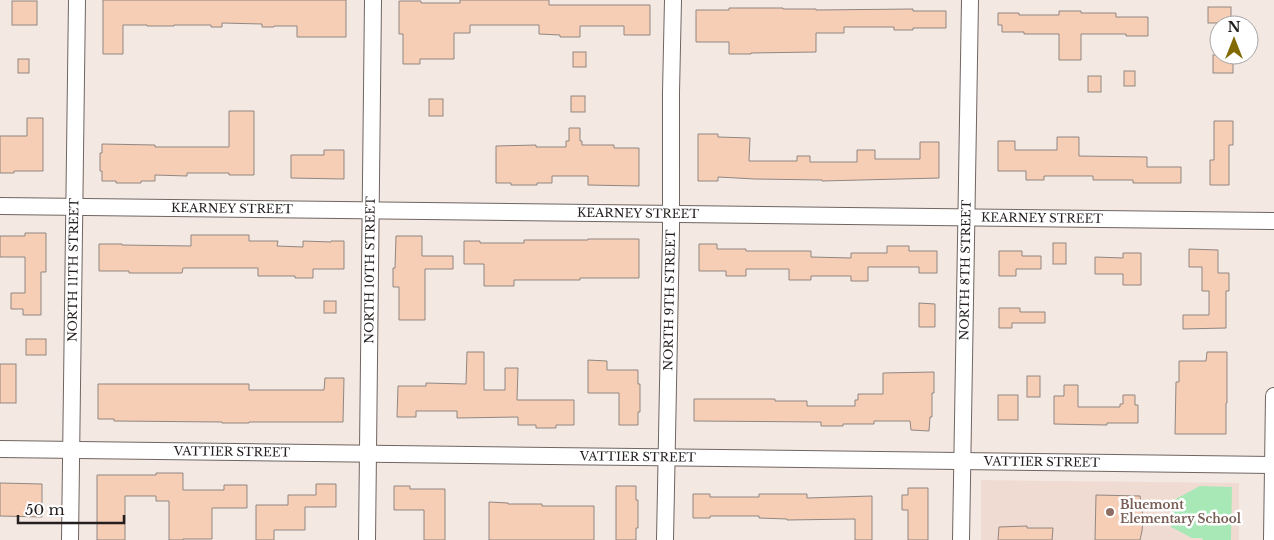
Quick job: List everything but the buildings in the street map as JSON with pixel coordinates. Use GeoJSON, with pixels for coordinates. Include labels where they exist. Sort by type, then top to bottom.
{"type":"FeatureCollection","features":[{"type":"Feature","properties":{"kind":"street","name":"NORTH 11TH STREET"},"geometry":{"type":"LineString","coordinates":[[70,540],[77,0]]}},
{"type":"Feature","properties":{"kind":"street","name":"NORTH 10TH STREET"},"geometry":{"type":"LineString","coordinates":[[367,540],[374,0]]}},
{"type":"Feature","properties":{"kind":"street","name":"NORTH 9TH STREET"},"geometry":{"type":"LineString","coordinates":[[665,540],[672,214],[671,92],[673,0]]}},
{"type":"Feature","properties":{"kind":"street","name":"NORTH 8TH STREET"},"geometry":{"type":"LineString","coordinates":[[961,540],[970,0]]}},
{"type":"Feature","properties":{"kind":"street","name":"KEARNEY STREET"},"geometry":{"type":"LineString","coordinates":[[0,206],[1274,221]]}},
{"type":"Feature","properties":{"kind":"street"},"geometry":{"type":"LineString","coordinates":[[1272,540],[1274,396]]}},
{"type":"Feature","properties":{"kind":"street","name":"VATTIER STREET"},"geometry":{"type":"LineString","coordinates":[[0,448],[1273,465]]}},
{"type":"Feature","properties":{"kind":"shaded area","name":"Bluemont Elementary School"},"geometry":{"type":"Polygon","coordinates":[[[981,480],[1239,483],[1239,540],[981,540],[981,480]]]}},
{"type":"Feature","properties":{"kind":"green space"},"geometry":{"type":"Polygon","coordinates":[[[1200,486],[1232,487],[1231,540],[1192,538],[1171,527],[1172,501],[1200,486]]]}},
{"type":"Feature","properties":{"kind":"place","name":"Bluemont Elementary School"},"geometry":{"type":"Point","coordinates":[1110,512]}}]}
